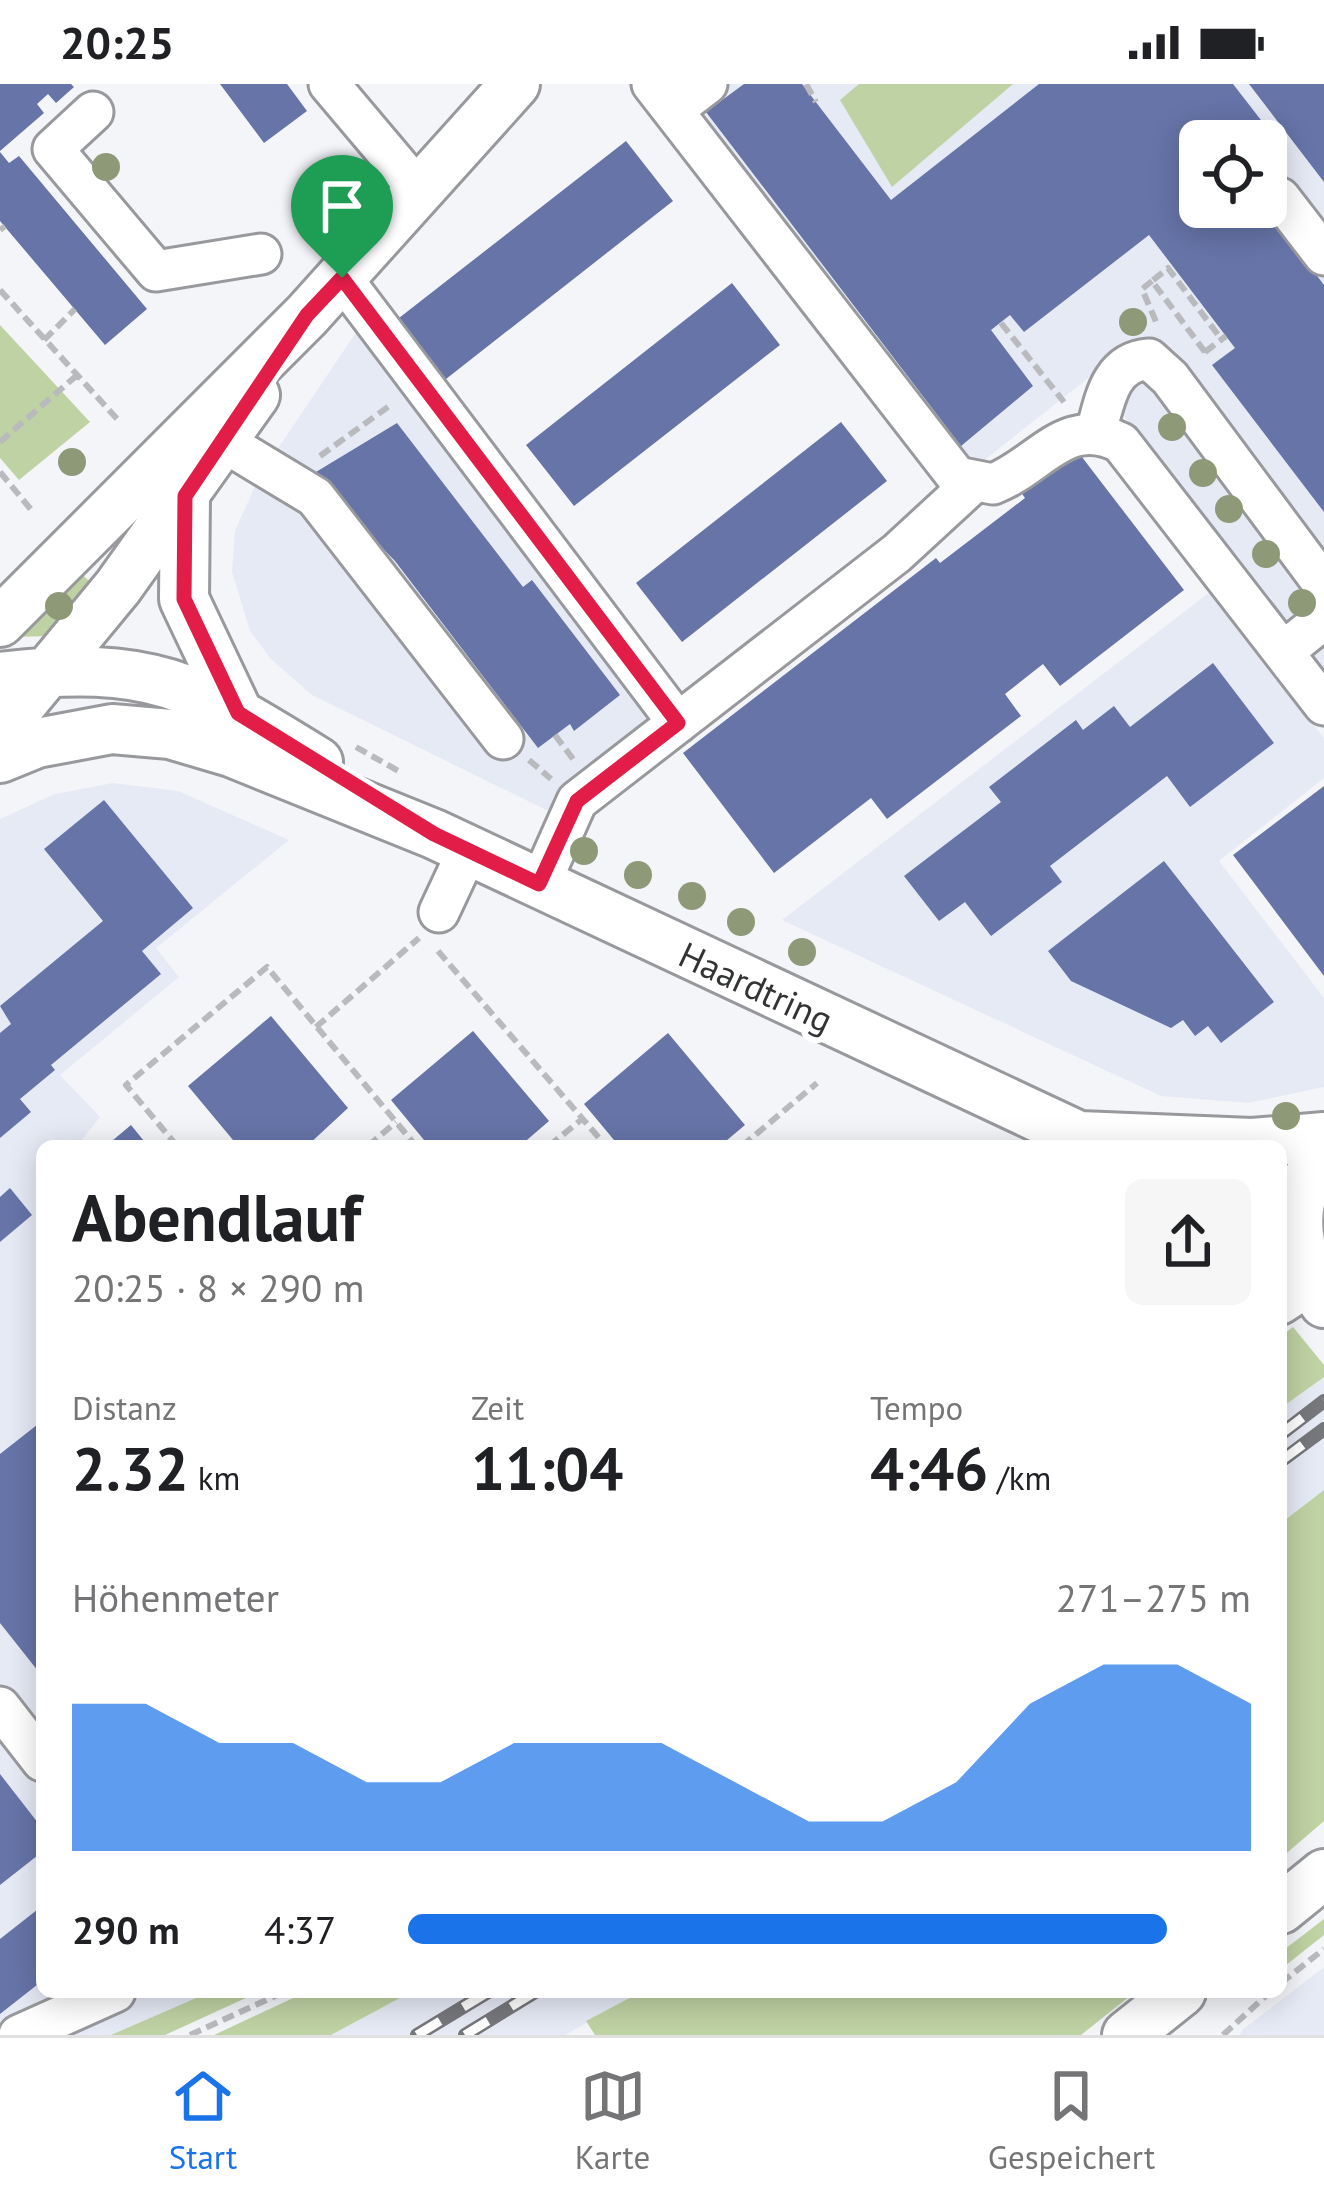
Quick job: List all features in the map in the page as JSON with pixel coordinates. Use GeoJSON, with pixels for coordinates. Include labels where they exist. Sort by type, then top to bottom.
{"type":"FeatureCollection","features":[{"type":"Feature","properties":{"kind":"main road"},"geometry":{"type":"LineString","coordinates":[[0,622],[307,315],[421,194],[514,85]]}},
{"type":"Feature","properties":{"kind":"main road"},"geometry":{"type":"LineString","coordinates":[[0,730],[185,496],[307,315]]}},
{"type":"Feature","properties":{"kind":"main road"},"geometry":{"type":"LineString","coordinates":[[185,496],[184,599],[238,713]]}},
{"type":"Feature","properties":{"kind":"main road","name":"Haardtring"},"geometry":{"type":"LineString","coordinates":[[0,677],[49,673],[152,676],[193,688],[451,842]]}},
{"type":"Feature","properties":{"kind":"main road","name":"Haardtring"},"geometry":{"type":"LineString","coordinates":[[0,758],[84,732],[170,734],[249,759],[451,842],[1088,1140]]}},
{"type":"Feature","properties":{"kind":"main road","name":"Haardtring"},"geometry":{"type":"LineString","coordinates":[[1278,1140],[1324,1137]]}},
{"type":"Feature","properties":{"kind":"main road"},"geometry":{"type":"LineString","coordinates":[[1306,1297],[1289,1213],[1324,1154]]}},
{"type":"Feature","properties":{"kind":"main road"},"geometry":{"type":"LineString","coordinates":[[1287,1905],[1324,1874]]}},
{"type":"Feature","properties":{"kind":"main road"},"geometry":{"type":"LineString","coordinates":[[1140,2031],[1175,1998]]}},
{"type":"Feature","properties":{"kind":"lane"},"geometry":{"type":"LineString","coordinates":[[329,84],[421,194]]}},
{"type":"Feature","properties":{"kind":"lane"},"geometry":{"type":"LineString","coordinates":[[706,84],[662,97],[958,477],[974,483],[1012,477],[1060,439],[1088,432],[1121,443],[1324,705]]}},
{"type":"Feature","properties":{"kind":"lane"},"geometry":{"type":"LineString","coordinates":[[93,112],[52,149],[156,271],[262,254]]}},
{"type":"Feature","properties":{"kind":"lane"},"geometry":{"type":"LineString","coordinates":[[1287,207],[1324,255]]}},
{"type":"Feature","properties":{"kind":"lane"},"geometry":{"type":"LineString","coordinates":[[342,278],[678,723]]}},
{"type":"Feature","properties":{"kind":"lane"},"geometry":{"type":"LineString","coordinates":[[1088,432],[1119,371],[1134,360],[1149,359],[1170,378],[1324,585]]}},
{"type":"Feature","properties":{"kind":"lane"},"geometry":{"type":"LineString","coordinates":[[224,442],[315,497],[503,739]]}},
{"type":"Feature","properties":{"kind":"lane"},"geometry":{"type":"LineString","coordinates":[[539,884],[577,801],[931,526],[974,483]]}},
{"type":"Feature","properties":{"kind":"lane"},"geometry":{"type":"LineString","coordinates":[[1282,652],[1324,620]]}},
{"type":"Feature","properties":{"kind":"lane"},"geometry":{"type":"LineString","coordinates":[[439,912],[451,842]]}},
{"type":"Feature","properties":{"kind":"lane"},"geometry":{"type":"LineString","coordinates":[[0,1707],[36,1753]]}},
{"type":"Feature","properties":{"kind":"lane"},"geometry":{"type":"LineString","coordinates":[[19,2035],[102,1998]]}},
{"type":"Feature","properties":{"kind":"path"},"geometry":{"type":"LineString","coordinates":[[806,84],[816,102]]}},
{"type":"Feature","properties":{"kind":"path"},"geometry":{"type":"LineString","coordinates":[[1142,289],[1152,280],[1170,266],[1224,338],[1205,352],[1152,280]]}},
{"type":"Feature","properties":{"kind":"path"},"geometry":{"type":"LineString","coordinates":[[0,290],[119,421]]}},
{"type":"Feature","properties":{"kind":"path"},"geometry":{"type":"LineString","coordinates":[[44,340],[75,309]]}},
{"type":"Feature","properties":{"kind":"path"},"geometry":{"type":"LineString","coordinates":[[1001,322],[1088,432]]}},
{"type":"Feature","properties":{"kind":"path"},"geometry":{"type":"LineString","coordinates":[[0,442],[76,376]]}},
{"type":"Feature","properties":{"kind":"path"},"geometry":{"type":"LineString","coordinates":[[288,479],[423,381]]}},
{"type":"Feature","properties":{"kind":"path"},"geometry":{"type":"LineString","coordinates":[[0,472],[33,512]]}},
{"type":"Feature","properties":{"kind":"path"},"geometry":{"type":"LineString","coordinates":[[503,739],[577,801]]}},
{"type":"Feature","properties":{"kind":"path"},"geometry":{"type":"LineString","coordinates":[[349,743],[404,773]]}},
{"type":"Feature","properties":{"kind":"path"},"geometry":{"type":"LineString","coordinates":[[316,1027],[424,934],[601,1140]]}},
{"type":"Feature","properties":{"kind":"path"},"geometry":{"type":"LineString","coordinates":[[172,1140],[126,1085],[267,968],[411,1140]]}},
{"type":"Feature","properties":{"kind":"path"},"geometry":{"type":"LineString","coordinates":[[749,1140],[818,1083]]}},
{"type":"Feature","properties":{"kind":"path"},"geometry":{"type":"LineString","coordinates":[[556,1140],[582,1119]]}},
{"type":"Feature","properties":{"kind":"path"},"geometry":{"type":"LineString","coordinates":[[375,1140],[396,1122]]}},
{"type":"Feature","properties":{"kind":"path"},"geometry":{"type":"LineString","coordinates":[[1287,1978],[1324,1948]]}},
{"type":"Feature","properties":{"kind":"path"},"geometry":{"type":"LineString","coordinates":[[190,2035],[271,1998]]}},
{"type":"Feature","properties":{"kind":"path"},"geometry":{"type":"LineString","coordinates":[[1223,2035],[1263,1998]]}},
{"type":"Feature","properties":{"kind":"shaded area"},"geometry":{"type":"Polygon","coordinates":[[[627,84],[1324,84],[1324,674],[1092,375],[944,492],[627,84]]]}},
{"type":"Feature","properties":{"kind":"shaded area"},"geometry":{"type":"Polygon","coordinates":[[[359,328],[663,718],[615,756],[583,828],[312,695],[271,659],[250,631],[232,572],[235,531],[260,475],[359,328]]]}},
{"type":"Feature","properties":{"kind":"shaded area"},"geometry":{"type":"Polygon","coordinates":[[[1210,592],[1324,738],[1324,778],[1219,861],[1324,998],[1324,1087],[1248,1103],[1161,1096],[782,920],[1210,592]]]}},
{"type":"Feature","properties":{"kind":"shaded area"},"geometry":{"type":"Polygon","coordinates":[[[113,783],[178,791],[289,840],[156,948],[179,977],[60,1075],[100,1117],[82,1140],[36,1140],[36,1998],[246,1998],[165,2035],[0,2035],[0,819],[55,794],[113,783]]]}},
{"type":"Feature","properties":{"kind":"shaded area"},"geometry":{"type":"Polygon","coordinates":[[[1324,1377],[1324,1490],[1287,1518],[1287,1404],[1324,1377]]]}},
{"type":"Feature","properties":{"kind":"shaded area"},"geometry":{"type":"Polygon","coordinates":[[[1324,1967],[1324,2035],[1240,2035],[1242,2030],[1324,1967]]]}},
{"type":"Feature","properties":{"kind":"shaded area"},"geometry":{"type":"Polygon","coordinates":[[[400,1998],[630,1998],[565,2035],[331,2035],[400,1998]]]}},
{"type":"Feature","properties":{"kind":"green space"},"geometry":{"type":"Polygon","coordinates":[[[859,84],[1013,84],[892,187],[840,100],[859,84]]]}},
{"type":"Feature","properties":{"kind":"green space"},"geometry":{"type":"Polygon","coordinates":[[[0,325],[90,422],[19,480],[0,458],[0,325]]]}},
{"type":"Feature","properties":{"kind":"green space"},"geometry":{"type":"Polygon","coordinates":[[[79,572],[94,585],[48,636],[15,637],[79,572]]]}},
{"type":"Feature","properties":{"kind":"green space"},"geometry":{"type":"Polygon","coordinates":[[[1293,1327],[1324,1365],[1324,1377],[1287,1404],[1287,1332],[1293,1327]]]}},
{"type":"Feature","properties":{"kind":"green space"},"geometry":{"type":"Polygon","coordinates":[[[1324,1490],[1324,1821],[1287,1853],[1287,1518],[1324,1490]]]}},
{"type":"Feature","properties":{"kind":"green space"},"geometry":{"type":"Polygon","coordinates":[[[1324,1919],[1324,1935],[1287,1964],[1287,1947],[1324,1919]]]}},
{"type":"Feature","properties":{"kind":"green space"},"geometry":{"type":"Polygon","coordinates":[[[196,1998],[246,1998],[165,2035],[111,2035],[196,1998]]]}},
{"type":"Feature","properties":{"kind":"green space"},"geometry":{"type":"Polygon","coordinates":[[[293,1998],[400,1998],[331,2035],[214,2035],[293,1998]]]}},
{"type":"Feature","properties":{"kind":"green space"},"geometry":{"type":"Polygon","coordinates":[[[630,1998],[1127,1998],[1081,2035],[595,2035],[586,2021],[630,1998]]]}},
{"type":"Feature","properties":{"kind":"building"},"geometry":{"type":"Polygon","coordinates":[[[0,84],[74,87],[56,103],[48,94],[37,104],[44,113],[0,151],[0,84]]]}},
{"type":"Feature","properties":{"kind":"building"},"geometry":{"type":"Polygon","coordinates":[[[220,84],[287,84],[307,111],[264,143],[220,84]]]}},
{"type":"Feature","properties":{"kind":"building"},"geometry":{"type":"Polygon","coordinates":[[[744,84],[802,84],[891,200],[1039,84],[1233,84],[1261,120],[1179,120],[1179,228],[1281,228],[1324,285],[1324,512],[1212,365],[1235,348],[1149,235],[1024,332],[1010,315],[991,330],[1033,386],[961,446],[706,112],[744,84]]]}},
{"type":"Feature","properties":{"kind":"building"},"geometry":{"type":"Polygon","coordinates":[[[1249,84],[1324,84],[1324,182],[1287,134],[1287,120],[1277,120],[1249,84]]]}},
{"type":"Feature","properties":{"kind":"building"},"geometry":{"type":"Polygon","coordinates":[[[626,141],[673,201],[446,379],[399,318],[626,141]]]}},
{"type":"Feature","properties":{"kind":"building"},"geometry":{"type":"Polygon","coordinates":[[[0,152],[9,163],[19,156],[147,309],[105,345],[0,221],[0,152]]]}},
{"type":"Feature","properties":{"kind":"building"},"geometry":{"type":"Polygon","coordinates":[[[732,283],[780,345],[574,506],[526,445],[732,283]]]}},
{"type":"Feature","properties":{"kind":"building"},"geometry":{"type":"Polygon","coordinates":[[[841,422],[887,481],[682,642],[636,583],[841,422]]]}},
{"type":"Feature","properties":{"kind":"building"},"geometry":{"type":"Polygon","coordinates":[[[397,423],[523,587],[532,580],[620,695],[574,731],[570,724],[538,748],[395,561],[311,475],[397,423]]]}},
{"type":"Feature","properties":{"kind":"building"},"geometry":{"type":"Polygon","coordinates":[[[1075,448],[1184,590],[1060,686],[1043,664],[1005,694],[1021,716],[887,819],[871,798],[774,873],[683,753],[936,558],[940,563],[1025,498],[1020,491],[1075,448]]]}},
{"type":"Feature","properties":{"kind":"building"},"geometry":{"type":"Polygon","coordinates":[[[1213,663],[1274,743],[1190,807],[1167,776],[1050,866],[1062,882],[991,936],[965,902],[939,921],[904,876],[1001,802],[989,787],[1076,720],[1083,730],[1114,706],[1130,727],[1213,663]]]}},
{"type":"Feature","properties":{"kind":"building"},"geometry":{"type":"Polygon","coordinates":[[[1324,786],[1324,976],[1233,855],[1324,786]]]}},
{"type":"Feature","properties":{"kind":"building"},"geometry":{"type":"Polygon","coordinates":[[[104,800],[193,908],[142,951],[161,974],[51,1065],[55,1070],[20,1099],[31,1112],[0,1138],[0,1033],[11,1024],[0,1006],[103,921],[44,849],[104,800]]]}},
{"type":"Feature","properties":{"kind":"building"},"geometry":{"type":"Polygon","coordinates":[[[1164,861],[1274,1002],[1221,1043],[1208,1026],[1195,1036],[1183,1020],[1171,1028],[1071,981],[1048,951],[1164,861]]]}},
{"type":"Feature","properties":{"kind":"building"},"geometry":{"type":"Polygon","coordinates":[[[271,1016],[348,1108],[313,1140],[233,1140],[188,1086],[271,1016]]]}},
{"type":"Feature","properties":{"kind":"building"},"geometry":{"type":"Polygon","coordinates":[[[473,1031],[549,1121],[527,1140],[424,1140],[391,1100],[473,1031]]]}},
{"type":"Feature","properties":{"kind":"building"},"geometry":{"type":"Polygon","coordinates":[[[668,1033],[745,1125],[727,1140],[614,1140],[584,1104],[668,1033]]]}},
{"type":"Feature","properties":{"kind":"building"},"geometry":{"type":"Polygon","coordinates":[[[131,1125],[143,1140],[113,1140],[131,1125]]]}},
{"type":"Feature","properties":{"kind":"building"},"geometry":{"type":"Polygon","coordinates":[[[10,1188],[32,1215],[0,1242],[0,1197],[10,1188]]]}},
{"type":"Feature","properties":{"kind":"building"},"geometry":{"type":"Polygon","coordinates":[[[36,1426],[36,1668],[0,1623],[0,1454],[36,1426]]]}},
{"type":"Feature","properties":{"kind":"building"},"geometry":{"type":"Polygon","coordinates":[[[0,1774],[36,1820],[36,1857],[0,1885],[0,1774]]]}},
{"type":"Feature","properties":{"kind":"building"},"geometry":{"type":"Polygon","coordinates":[[[36,1911],[36,1986],[0,2014],[0,1939],[36,1911]]]}},
{"type":"Feature","properties":{"kind":"railway"},"geometry":{"type":"LineString","coordinates":[[1287,1429],[1324,1401]]}},
{"type":"Feature","properties":{"kind":"railway"},"geometry":{"type":"LineString","coordinates":[[1287,1457],[1324,1429]]}},
{"type":"Feature","properties":{"kind":"railway"},"geometry":{"type":"LineString","coordinates":[[417,2035],[478,1998]]}},
{"type":"Feature","properties":{"kind":"railway"},"geometry":{"type":"LineString","coordinates":[[465,2035],[525,1998]]}},
{"type":"Feature","properties":{"kind":"route"},"geometry":{"type":"LineString","coordinates":[[342,278],[678,723],[577,801],[539,884],[434,834],[238,713],[184,599],[180,559],[185,496],[307,315],[342,278]]}}]}
